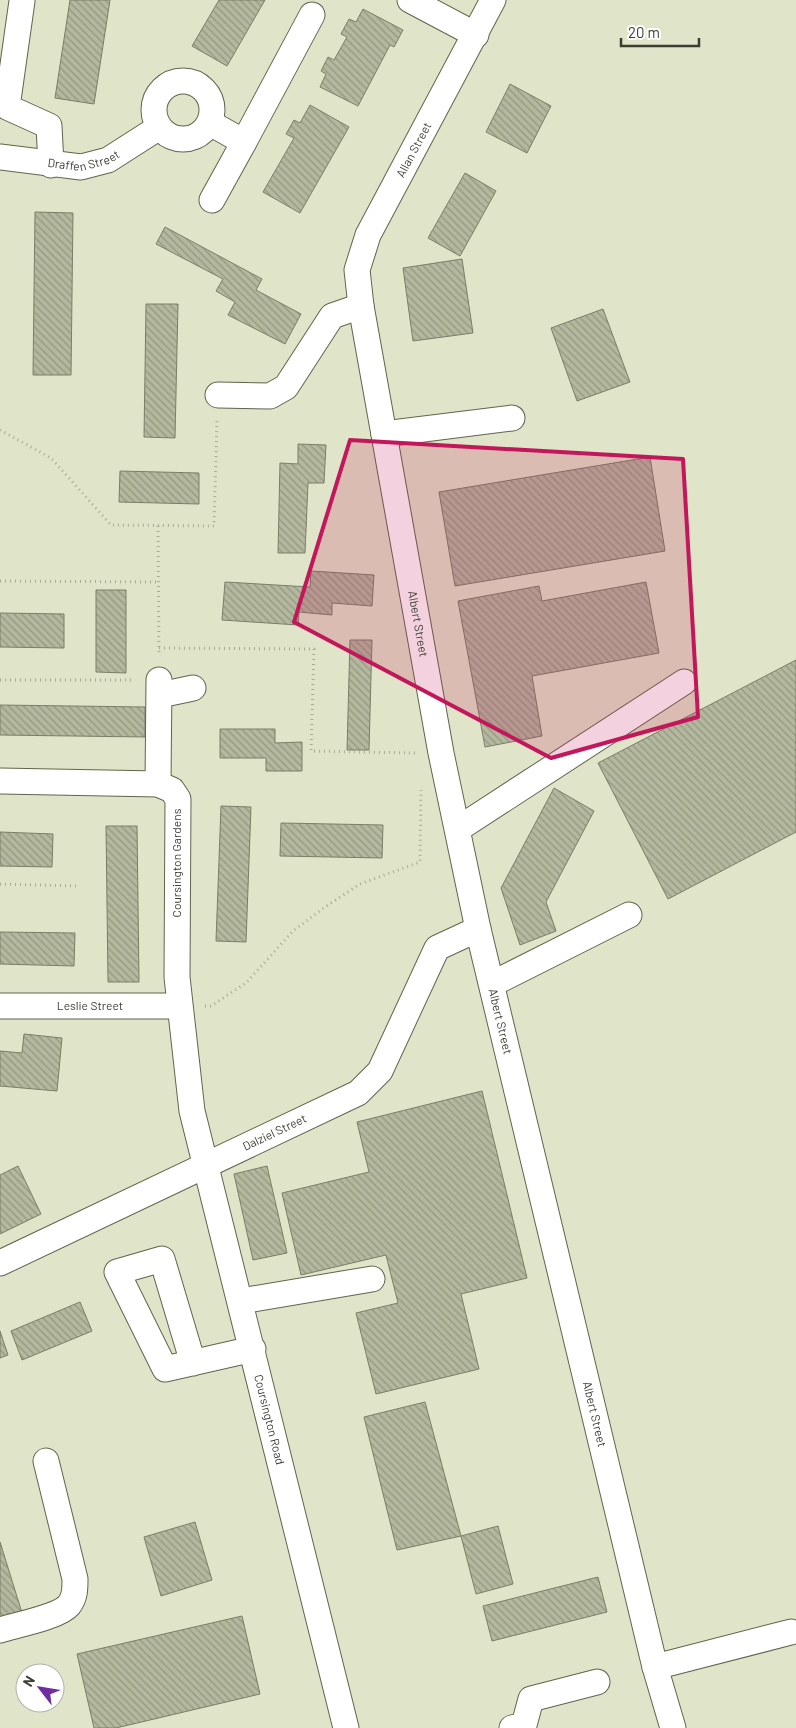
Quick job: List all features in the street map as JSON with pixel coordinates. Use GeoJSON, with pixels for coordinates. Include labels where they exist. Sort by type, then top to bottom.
{"type":"FeatureCollection","features":[{"type":"Feature","properties":{"kind":"street"},"geometry":{"type":"LineString","coordinates":[[410,0],[476,35]]}},
{"type":"Feature","properties":{"kind":"street","name":"Allan Street"},"geometry":{"type":"LineString","coordinates":[[361,306],[357,270],[368,236],[493,0]]}},
{"type":"Feature","properties":{"kind":"street"},"geometry":{"type":"LineString","coordinates":[[22,1],[7,107],[49,126],[50,165]]}},
{"type":"Feature","properties":{"kind":"street"},"geometry":{"type":"LineString","coordinates":[[212,200],[312,16]]}},
{"type":"Feature","properties":{"kind":"street"},"geometry":{"type":"LineString","coordinates":[[177,82],[195,84],[209,96],[212,105],[210,123],[205,130],[189,139],[171,136],[158,128],[153,114],[154,106],[162,91],[177,82]]}},
{"type":"Feature","properties":{"kind":"street"},"geometry":{"type":"LineString","coordinates":[[210,123],[244,142]]}},
{"type":"Feature","properties":{"kind":"street","name":"Draffen Street"},"geometry":{"type":"LineString","coordinates":[[0,157],[50,165],[81,167],[108,160],[158,128]]}},
{"type":"Feature","properties":{"kind":"street"},"geometry":{"type":"LineString","coordinates":[[218,395],[270,396],[286,387],[332,316],[361,306]]}},
{"type":"Feature","properties":{"kind":"street","name":"Albert Street"},"geometry":{"type":"LineString","coordinates":[[361,306],[441,752],[478,929],[655,1667],[673,1728]]}},
{"type":"Feature","properties":{"kind":"street"},"geometry":{"type":"LineString","coordinates":[[384,434],[512,418]]}},
{"type":"Feature","properties":{"kind":"street"},"geometry":{"type":"LineString","coordinates":[[458,829],[684,682]]}},
{"type":"Feature","properties":{"kind":"street"},"geometry":{"type":"LineString","coordinates":[[0,781],[158,784],[159,688],[193,688]]}},
{"type":"Feature","properties":{"kind":"street","name":"Coursington Gardens"},"geometry":{"type":"LineString","coordinates":[[158,784],[172,790],[178,799],[177,977],[192,1111]]}},
{"type":"Feature","properties":{"kind":"street"},"geometry":{"type":"LineString","coordinates":[[492,984],[630,915]]}},
{"type":"Feature","properties":{"kind":"street","name":"Dalziel Street"},"geometry":{"type":"LineString","coordinates":[[0,1263],[205,1168],[358,1093],[380,1071],[437,948],[478,929]]}},
{"type":"Feature","properties":{"kind":"street","name":"Leslie Street"},"geometry":{"type":"LineString","coordinates":[[0,1006],[179,1006]]}},
{"type":"Feature","properties":{"kind":"street","name":"Coursington Road"},"geometry":{"type":"LineString","coordinates":[[192,1111],[205,1168],[241,1301],[346,1728]]}},
{"type":"Feature","properties":{"kind":"street"},"geometry":{"type":"LineString","coordinates":[[241,1301],[372,1279]]}},
{"type":"Feature","properties":{"kind":"street"},"geometry":{"type":"LineString","coordinates":[[193,1363],[253,1350]]}},
{"type":"Feature","properties":{"kind":"street"},"geometry":{"type":"LineString","coordinates":[[0,1630],[56,1613],[68,1606],[75,1595],[75,1579],[46,1462]]}},
{"type":"Feature","properties":{"kind":"street"},"geometry":{"type":"LineString","coordinates":[[655,1667],[791,1632]]}},
{"type":"Feature","properties":{"kind":"street"},"geometry":{"type":"LineString","coordinates":[[512,1728],[524,1725],[531,1699],[597,1682]]}},
{"type":"Feature","properties":{"kind":"path"},"geometry":{"type":"LineString","coordinates":[[0,430],[51,458],[111,525],[214,526],[218,395]]}},
{"type":"Feature","properties":{"kind":"path"},"geometry":{"type":"LineString","coordinates":[[0,680],[159,688],[158,526]]}},
{"type":"Feature","properties":{"kind":"path"},"geometry":{"type":"LineString","coordinates":[[0,581],[158,582]]}},
{"type":"Feature","properties":{"kind":"path"},"geometry":{"type":"LineString","coordinates":[[159,648],[314,649],[311,751],[441,752]]}},
{"type":"Feature","properties":{"kind":"path"},"geometry":{"type":"LineString","coordinates":[[179,1006],[211,1006],[246,983],[293,930],[325,907],[360,884],[420,862],[421,783]]}},
{"type":"Feature","properties":{"kind":"path"},"geometry":{"type":"LineString","coordinates":[[0,884],[76,886]]}},
{"type":"Feature","properties":{"kind":"highlighted area"},"geometry":{"type":"Polygon","coordinates":[[[350,440],[683,459],[698,717],[551,758],[294,622],[350,440]]]}},
{"type":"Feature","properties":{"kind":"building"},"geometry":{"type":"Polygon","coordinates":[[[70,0],[110,0],[94,104],[55,98],[70,0]]]}},
{"type":"Feature","properties":{"kind":"building"},"geometry":{"type":"Polygon","coordinates":[[[219,0],[265,0],[227,66],[192,46],[219,0]]]}},
{"type":"Feature","properties":{"kind":"building"},"geometry":{"type":"Polygon","coordinates":[[[363,9],[403,30],[394,47],[390,45],[358,106],[320,87],[326,74],[321,71],[328,57],[334,60],[347,37],[341,34],[349,19],[356,22],[363,9]]]}},
{"type":"Feature","properties":{"kind":"building"},"geometry":{"type":"Polygon","coordinates":[[[510,84],[551,106],[527,153],[486,132],[510,84]]]}},
{"type":"Feature","properties":{"kind":"building"},"geometry":{"type":"Polygon","coordinates":[[[310,105],[349,127],[300,213],[263,192],[294,138],[286,134],[294,120],[300,123],[310,105]]]}},
{"type":"Feature","properties":{"kind":"building"},"geometry":{"type":"Polygon","coordinates":[[[465,173],[496,191],[460,256],[428,238],[465,173]]]}},
{"type":"Feature","properties":{"kind":"building"},"geometry":{"type":"Polygon","coordinates":[[[35,212],[73,213],[71,375],[33,375],[35,212]]]}},
{"type":"Feature","properties":{"kind":"building"},"geometry":{"type":"Polygon","coordinates":[[[165,227],[262,279],[256,290],[301,314],[285,344],[228,315],[235,302],[216,291],[223,279],[156,244],[165,227]]]}},
{"type":"Feature","properties":{"kind":"building"},"geometry":{"type":"Polygon","coordinates":[[[462,259],[473,333],[413,341],[403,268],[462,259]]]}},
{"type":"Feature","properties":{"kind":"building"},"geometry":{"type":"Polygon","coordinates":[[[146,304],[178,304],[175,438],[144,437],[146,304]]]}},
{"type":"Feature","properties":{"kind":"building"},"geometry":{"type":"Polygon","coordinates":[[[603,309],[630,382],[577,401],[551,328],[603,309]]]}},
{"type":"Feature","properties":{"kind":"building"},"geometry":{"type":"Polygon","coordinates":[[[298,444],[326,445],[324,483],[308,483],[305,553],[278,553],[280,463],[298,464],[298,444]]]}},
{"type":"Feature","properties":{"kind":"building"},"geometry":{"type":"Polygon","coordinates":[[[650,457],[665,551],[455,586],[439,492],[650,457]]]}},
{"type":"Feature","properties":{"kind":"building"},"geometry":{"type":"Polygon","coordinates":[[[120,471],[199,473],[199,504],[119,502],[120,471]]]}},
{"type":"Feature","properties":{"kind":"building"},"geometry":{"type":"Polygon","coordinates":[[[311,571],[374,575],[372,606],[332,603],[332,615],[299,612],[298,625],[222,620],[225,582],[310,587],[311,571]]]}},
{"type":"Feature","properties":{"kind":"building"},"geometry":{"type":"Polygon","coordinates":[[[646,582],[659,653],[532,676],[542,736],[485,747],[458,601],[539,586],[542,601],[646,582]]]}},
{"type":"Feature","properties":{"kind":"building"},"geometry":{"type":"Polygon","coordinates":[[[96,590],[126,590],[126,673],[96,672],[96,590]]]}},
{"type":"Feature","properties":{"kind":"building"},"geometry":{"type":"Polygon","coordinates":[[[0,613],[64,614],[64,648],[0,647],[0,613]]]}},
{"type":"Feature","properties":{"kind":"building"},"geometry":{"type":"Polygon","coordinates":[[[350,640],[372,640],[369,750],[347,750],[350,640]]]}},
{"type":"Feature","properties":{"kind":"building"},"geometry":{"type":"Polygon","coordinates":[[[796,660],[796,832],[668,899],[598,763],[796,660]]]}},
{"type":"Feature","properties":{"kind":"building"},"geometry":{"type":"Polygon","coordinates":[[[0,705],[145,707],[145,737],[0,735],[0,705]]]}},
{"type":"Feature","properties":{"kind":"building"},"geometry":{"type":"Polygon","coordinates":[[[220,729],[275,729],[275,743],[302,742],[302,771],[266,771],[266,758],[220,758],[220,729]]]}},
{"type":"Feature","properties":{"kind":"building"},"geometry":{"type":"Polygon","coordinates":[[[554,788],[594,811],[546,902],[556,931],[520,945],[501,888],[554,788]]]}},
{"type":"Feature","properties":{"kind":"building"},"geometry":{"type":"Polygon","coordinates":[[[221,806],[251,807],[246,942],[216,941],[221,806]]]}},
{"type":"Feature","properties":{"kind":"building"},"geometry":{"type":"Polygon","coordinates":[[[281,823],[383,825],[382,858],[280,856],[281,823]]]}},
{"type":"Feature","properties":{"kind":"building"},"geometry":{"type":"Polygon","coordinates":[[[106,826],[137,826],[139,982],[108,982],[106,826]]]}},
{"type":"Feature","properties":{"kind":"building"},"geometry":{"type":"Polygon","coordinates":[[[0,832],[53,834],[52,867],[0,866],[0,832]]]}},
{"type":"Feature","properties":{"kind":"building"},"geometry":{"type":"Polygon","coordinates":[[[0,932],[75,933],[74,966],[0,964],[0,932]]]}},
{"type":"Feature","properties":{"kind":"building"},"geometry":{"type":"Polygon","coordinates":[[[24,1034],[62,1038],[57,1091],[0,1086],[0,1051],[22,1053],[24,1034]]]}},
{"type":"Feature","properties":{"kind":"building"},"geometry":{"type":"Polygon","coordinates":[[[482,1091],[527,1278],[461,1294],[479,1369],[376,1394],[356,1313],[398,1303],[386,1255],[301,1275],[282,1193],[369,1172],[357,1122],[482,1091]]]}},
{"type":"Feature","properties":{"kind":"building"},"geometry":{"type":"Polygon","coordinates":[[[18,1166],[41,1214],[0,1234],[0,1175],[18,1166]]]}},
{"type":"Feature","properties":{"kind":"building"},"geometry":{"type":"Polygon","coordinates":[[[267,1166],[287,1253],[253,1260],[234,1174],[267,1166]]]}},
{"type":"Feature","properties":{"kind":"building"},"geometry":{"type":"Polygon","coordinates":[[[80,1302],[92,1331],[22,1360],[11,1331],[80,1302]]]}},
{"type":"Feature","properties":{"kind":"building"},"geometry":{"type":"Polygon","coordinates":[[[0,1331],[8,1355],[0,1358],[0,1331]]]}},
{"type":"Feature","properties":{"kind":"building"},"geometry":{"type":"Polygon","coordinates":[[[425,1402],[461,1536],[397,1550],[364,1417],[425,1402]]]}},
{"type":"Feature","properties":{"kind":"building"},"geometry":{"type":"Polygon","coordinates":[[[195,1522],[212,1580],[161,1596],[144,1537],[195,1522]]]}},
{"type":"Feature","properties":{"kind":"building"},"geometry":{"type":"Polygon","coordinates":[[[498,1526],[513,1584],[476,1594],[461,1536],[498,1526]]]}},
{"type":"Feature","properties":{"kind":"building"},"geometry":{"type":"Polygon","coordinates":[[[0,1542],[23,1616],[0,1623],[0,1542]]]}},
{"type":"Feature","properties":{"kind":"building"},"geometry":{"type":"Polygon","coordinates":[[[598,1577],[607,1612],[492,1641],[483,1606],[598,1577]]]}},
{"type":"Feature","properties":{"kind":"building"},"geometry":{"type":"Polygon","coordinates":[[[242,1616],[260,1694],[116,1728],[94,1728],[77,1654],[242,1616]]]}}]}
